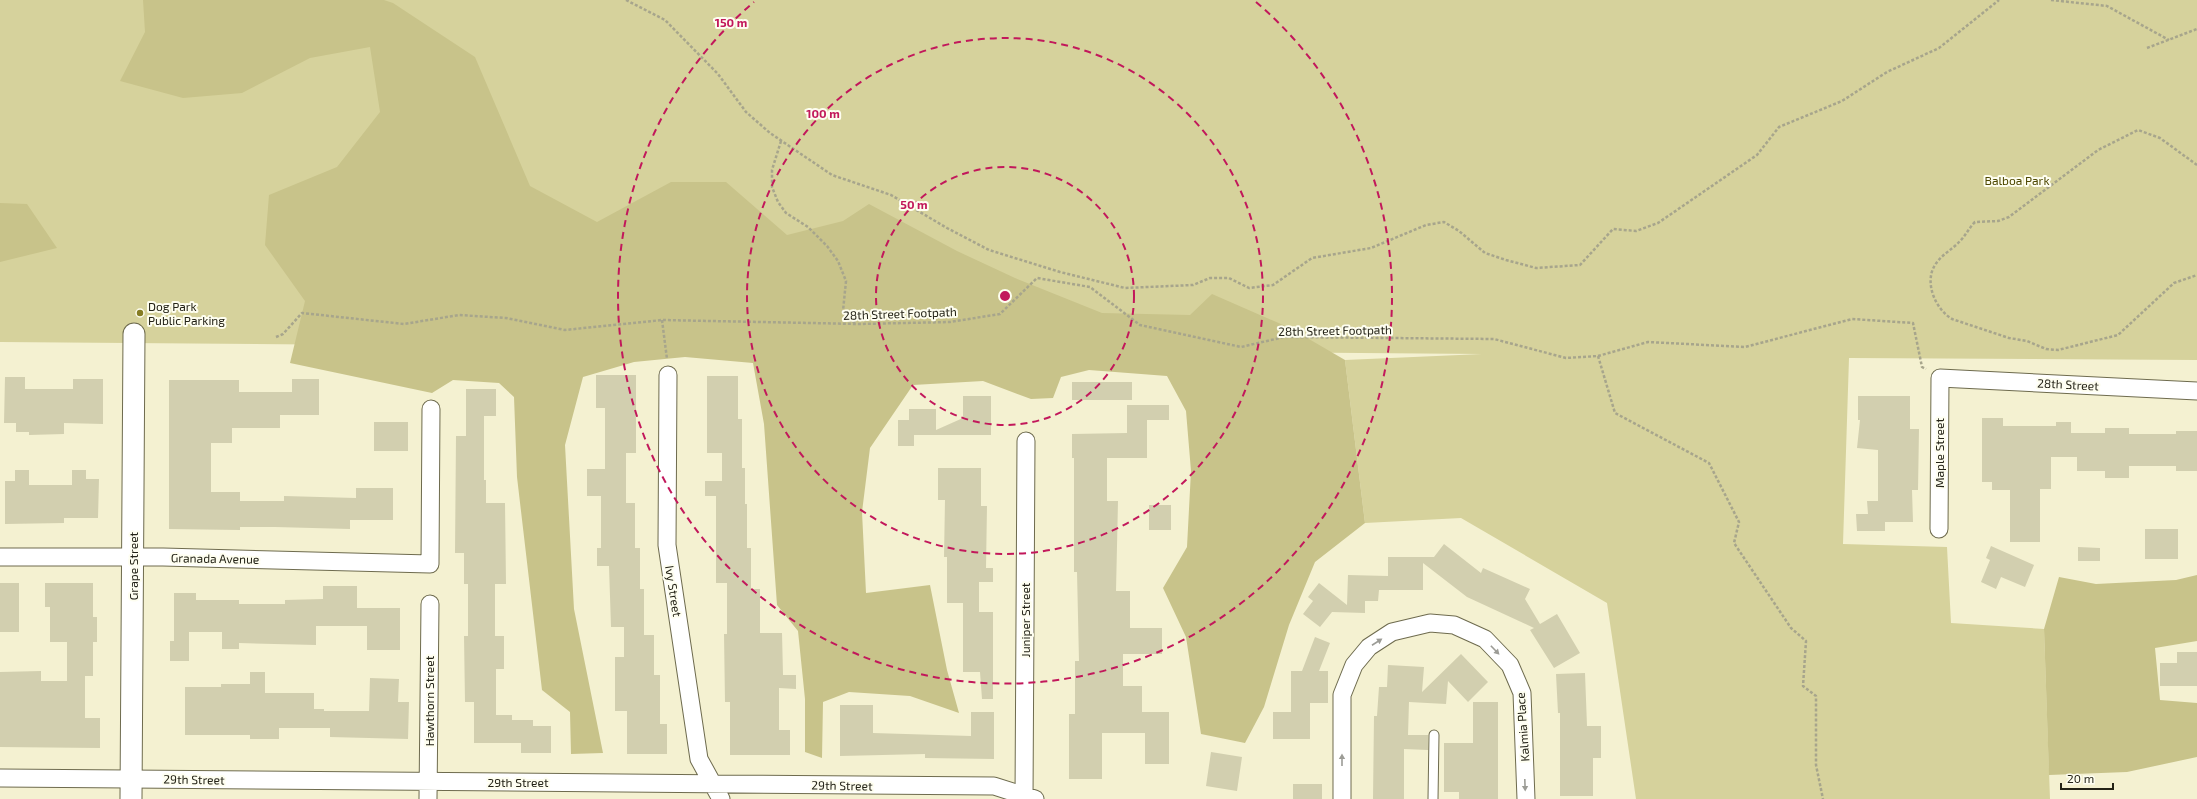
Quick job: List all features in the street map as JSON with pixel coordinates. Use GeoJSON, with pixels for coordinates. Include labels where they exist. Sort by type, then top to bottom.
{"type":"FeatureCollection","features":[{"type":"Feature","properties":{"kind":"street","name":"Grape Street"},"geometry":{"type":"LineString","coordinates":[[131,789],[134,334]]}},
{"type":"Feature","properties":{"kind":"street","name":"Ivy Street"},"geometry":{"type":"LineString","coordinates":[[668,375],[667,545],[699,759],[721,799]]}},
{"type":"Feature","properties":{"kind":"street","name":"28th Street"},"geometry":{"type":"LineString","coordinates":[[1940,378],[2197,391]]}},
{"type":"Feature","properties":{"kind":"street","name":"Maple Street"},"geometry":{"type":"LineString","coordinates":[[1938,529],[1940,378]]}},
{"type":"Feature","properties":{"kind":"street","name":"Granada Avenue"},"geometry":{"type":"LineString","coordinates":[[0,557],[430,564],[431,409]]}},
{"type":"Feature","properties":{"kind":"street","name":"Juniper Street"},"geometry":{"type":"LineString","coordinates":[[1026,441],[1028,798]]}},
{"type":"Feature","properties":{"kind":"street","name":"Hawthorn Street"},"geometry":{"type":"LineString","coordinates":[[428,799],[430,604]]}},
{"type":"Feature","properties":{"kind":"street","name":"Kalmia Place"},"geometry":{"type":"LineString","coordinates":[[1342,799],[1342,695],[1354,665],[1370,647],[1392,632],[1430,623],[1454,625],[1485,639],[1510,665],[1522,693],[1526,799]]}},
{"type":"Feature","properties":{"kind":"street","name":"29th Street"},"geometry":{"type":"LineString","coordinates":[[0,778],[131,789],[428,782],[994,786],[1028,798]]}},
{"type":"Feature","properties":{"kind":"lane"},"geometry":{"type":"LineString","coordinates":[[1433,799],[1434,735]]}},
{"type":"Feature","properties":{"kind":"path"},"geometry":{"type":"LineString","coordinates":[[626,0],[665,20],[718,74],[746,112],[781,141],[832,175],[891,195],[988,250],[1060,272],[1125,288],[1193,285],[1210,278],[1229,278],[1249,288],[1273,284],[1312,258],[1371,248],[1426,225],[1444,222],[1459,231],[1485,253],[1506,260],[1536,268],[1580,265],[1613,229],[1636,231],[1658,223],[1757,155],[1779,128],[1842,101],[1887,72],[1939,48],[1999,0]]}},
{"type":"Feature","properties":{"kind":"path"},"geometry":{"type":"LineString","coordinates":[[2051,0],[2107,6],[2169,40]]}},
{"type":"Feature","properties":{"kind":"path"},"geometry":{"type":"LineString","coordinates":[[2147,48],[2197,29]]}},
{"type":"Feature","properties":{"kind":"path"},"geometry":{"type":"LineString","coordinates":[[2197,165],[2160,138],[2138,130],[2098,150],[2009,217],[1998,221],[1975,222],[1962,240],[1934,266],[1931,284],[1937,304],[1944,314],[1952,319],[2009,338],[2027,340],[2046,348],[2058,350],[2118,335],[2174,283],[2197,275]]}},
{"type":"Feature","properties":{"kind":"path"},"geometry":{"type":"LineString","coordinates":[[781,141],[772,170],[772,187],[778,202],[786,213],[808,226],[827,246],[838,261],[846,281],[843,311],[849,320],[859,324]]}},
{"type":"Feature","properties":{"kind":"path","name":"28th Street Footpath"},"geometry":{"type":"LineString","coordinates":[[276,337],[283,334],[302,313],[404,324],[459,315],[506,318],[565,330],[662,320],[859,324],[950,322],[1000,314],[1036,278],[1090,287],[1140,325],[1241,347],[1284,337],[1494,339],[1566,358],[1598,356]]}},
{"type":"Feature","properties":{"kind":"path"},"geometry":{"type":"LineString","coordinates":[[1823,799],[1816,766],[1816,696],[1803,686],[1806,641],[1791,628],[1734,543],[1739,522],[1709,463],[1615,413],[1598,356],[1648,342],[1745,347],[1852,319],[1913,323],[1922,367],[1940,378]]}},
{"type":"Feature","properties":{"kind":"path"},"geometry":{"type":"LineString","coordinates":[[662,320],[668,375]]}},
{"type":"Feature","properties":{"kind":"green space","name":"Balboa Park"},"geometry":{"type":"Polygon","coordinates":[[[0,0],[2197,0],[2197,360],[1849,358],[1843,544],[1947,547],[1951,623],[2044,629],[2050,799],[1636,799],[1607,603],[1461,518],[1365,523],[1345,360],[1482,354],[0,342],[0,0]]]}},
{"type":"Feature","properties":{"kind":"shaded area"},"geometry":{"type":"Polygon","coordinates":[[[143,0],[384,0],[393,3],[475,57],[530,186],[597,222],[671,182],[726,182],[787,235],[843,221],[869,204],[957,251],[1015,278],[1102,313],[1190,315],[1212,294],[1290,328],[1345,360],[1365,523],[1315,562],[1289,625],[1264,707],[1245,743],[1201,734],[1186,637],[1163,588],[1187,547],[1191,471],[1186,411],[1167,376],[1089,370],[1061,377],[1053,398],[1031,399],[983,381],[913,385],[870,448],[862,512],[866,593],[930,585],[947,670],[959,713],[910,696],[849,692],[823,702],[822,758],[805,752],[805,699],[798,631],[777,605],[764,424],[753,363],[685,357],[634,362],[583,377],[565,445],[574,609],[603,753],[571,754],[570,712],[542,690],[517,477],[514,397],[499,383],[453,380],[432,393],[290,363],[305,301],[265,245],[269,195],[337,167],[380,112],[370,47],[310,58],[242,93],[183,98],[120,81],[145,32],[143,0]]]}},
{"type":"Feature","properties":{"kind":"shaded area"},"geometry":{"type":"Polygon","coordinates":[[[0,203],[27,204],[57,248],[0,262],[0,203]]]}},
{"type":"Feature","properties":{"kind":"shaded area"},"geometry":{"type":"Polygon","coordinates":[[[2197,575],[2197,641],[2155,648],[2160,700],[2197,703],[2197,757],[2127,772],[2049,775],[2044,629],[2059,577],[2096,584],[2176,580],[2197,575]]]}},
{"type":"Feature","properties":{"kind":"building"},"geometry":{"type":"Polygon","coordinates":[[[596,375],[636,375],[636,453],[626,453],[626,503],[635,503],[635,548],[640,548],[640,589],[644,589],[644,635],[654,635],[654,675],[660,675],[660,724],[667,724],[667,754],[627,754],[627,711],[615,711],[615,657],[624,657],[624,627],[611,627],[609,566],[597,566],[597,548],[601,548],[601,496],[587,496],[587,469],[605,469],[605,408],[596,408],[596,375]]]}},
{"type":"Feature","properties":{"kind":"building"},"geometry":{"type":"Polygon","coordinates":[[[707,376],[738,376],[738,419],[742,419],[742,468],[745,468],[747,548],[751,548],[751,589],[760,589],[760,633],[782,633],[783,675],[796,675],[796,689],[779,688],[779,730],[790,730],[790,755],[730,755],[730,702],[725,702],[724,634],[727,634],[727,583],[716,583],[716,496],[705,496],[705,481],[722,481],[722,453],[707,453],[707,376]]]}},
{"type":"Feature","properties":{"kind":"building"},"geometry":{"type":"Polygon","coordinates":[[[5,377],[25,377],[25,389],[73,389],[73,379],[103,379],[103,424],[64,423],[64,434],[29,435],[29,432],[16,432],[16,423],[4,423],[5,377]]]}},
{"type":"Feature","properties":{"kind":"building"},"geometry":{"type":"Polygon","coordinates":[[[292,379],[319,379],[319,415],[280,415],[280,428],[232,428],[232,443],[211,443],[211,492],[240,492],[240,501],[284,501],[284,496],[356,498],[356,488],[393,488],[393,520],[350,520],[350,529],[240,527],[240,530],[169,529],[169,380],[239,380],[239,392],[292,392],[292,379]]]}},
{"type":"Feature","properties":{"kind":"building"},"geometry":{"type":"Polygon","coordinates":[[[1072,382],[1132,382],[1132,400],[1072,400],[1072,382]]]}},
{"type":"Feature","properties":{"kind":"building"},"geometry":{"type":"Polygon","coordinates":[[[466,389],[496,389],[496,416],[484,416],[484,480],[486,480],[486,503],[505,503],[506,584],[495,584],[495,636],[504,636],[504,669],[496,669],[496,715],[512,715],[512,720],[533,720],[533,726],[551,726],[551,753],[521,753],[521,743],[474,743],[474,702],[465,702],[464,636],[468,636],[468,584],[464,584],[464,553],[455,553],[456,436],[466,436],[466,389]]]}},
{"type":"Feature","properties":{"kind":"building"},"geometry":{"type":"Polygon","coordinates":[[[963,396],[991,396],[991,435],[914,435],[914,446],[898,446],[898,420],[909,420],[909,409],[936,409],[936,430],[963,418],[963,396]]]}},
{"type":"Feature","properties":{"kind":"building"},"geometry":{"type":"Polygon","coordinates":[[[1858,396],[1910,396],[1910,429],[1919,429],[1918,490],[1912,490],[1913,522],[1885,522],[1885,531],[1857,531],[1856,514],[1868,514],[1867,501],[1878,501],[1878,450],[1857,448],[1860,420],[1858,420],[1858,396]]]}},
{"type":"Feature","properties":{"kind":"building"},"geometry":{"type":"Polygon","coordinates":[[[1127,405],[1169,405],[1169,420],[1147,420],[1147,458],[1107,458],[1107,501],[1118,501],[1116,591],[1130,591],[1130,628],[1162,628],[1162,654],[1123,654],[1123,686],[1142,686],[1142,712],[1169,712],[1169,764],[1145,764],[1145,733],[1102,733],[1102,779],[1069,779],[1069,714],[1075,714],[1075,661],[1079,661],[1077,572],[1074,572],[1074,458],[1072,458],[1072,434],[1127,433],[1127,405]]]}},
{"type":"Feature","properties":{"kind":"building"},"geometry":{"type":"Polygon","coordinates":[[[1982,418],[2003,418],[2003,426],[2056,426],[2056,422],[2071,422],[2071,433],[2105,433],[2105,428],[2129,428],[2129,434],[2176,434],[2176,431],[2197,431],[2197,471],[2176,471],[2176,466],[2129,466],[2129,478],[2105,478],[2105,471],[2077,471],[2077,457],[2051,457],[2051,489],[2040,489],[2040,542],[2010,542],[2010,490],[1992,490],[1992,482],[1982,482],[1982,418]]]}},
{"type":"Feature","properties":{"kind":"building"},"geometry":{"type":"Polygon","coordinates":[[[374,422],[408,422],[408,451],[374,451],[374,422]]]}},
{"type":"Feature","properties":{"kind":"building"},"geometry":{"type":"Polygon","coordinates":[[[938,468],[981,468],[981,506],[987,506],[986,568],[993,568],[993,582],[979,582],[979,612],[993,612],[993,699],[982,699],[980,672],[963,672],[963,603],[947,603],[947,557],[944,557],[945,500],[938,500],[938,468]]]}},
{"type":"Feature","properties":{"kind":"building"},"geometry":{"type":"Polygon","coordinates":[[[15,470],[29,470],[29,485],[72,485],[72,470],[86,470],[86,479],[99,479],[98,518],[64,518],[64,523],[5,524],[5,481],[15,481],[15,470]]]}},
{"type":"Feature","properties":{"kind":"building"},"geometry":{"type":"Polygon","coordinates":[[[1149,505],[1171,505],[1171,530],[1149,530],[1149,505]]]}},
{"type":"Feature","properties":{"kind":"building"},"geometry":{"type":"Polygon","coordinates":[[[2145,529],[2178,529],[2178,559],[2145,559],[2145,529]]]}},
{"type":"Feature","properties":{"kind":"building"},"geometry":{"type":"Polygon","coordinates":[[[1444,544],[1481,573],[1483,568],[1530,589],[1525,599],[1540,624],[1557,614],[1580,653],[1554,668],[1530,630],[1534,628],[1467,597],[1423,563],[1423,590],[1379,590],[1378,601],[1365,601],[1365,613],[1332,612],[1320,627],[1303,614],[1313,601],[1308,597],[1319,583],[1347,605],[1348,575],[1388,576],[1388,557],[1434,557],[1444,544]]]}},
{"type":"Feature","properties":{"kind":"building"},"geometry":{"type":"Polygon","coordinates":[[[1991,546],[2034,565],[2025,587],[2001,577],[1996,589],[1981,582],[1990,560],[1986,558],[1991,546]]]}},
{"type":"Feature","properties":{"kind":"building"},"geometry":{"type":"Polygon","coordinates":[[[2078,547],[2100,548],[2100,561],[2078,561],[2078,547]]]}},
{"type":"Feature","properties":{"kind":"building"},"geometry":{"type":"Polygon","coordinates":[[[0,583],[19,583],[19,632],[0,632],[0,583]]]}},
{"type":"Feature","properties":{"kind":"building"},"geometry":{"type":"Polygon","coordinates":[[[45,583],[93,583],[93,617],[97,617],[97,642],[93,642],[93,676],[85,676],[85,718],[100,718],[100,748],[0,747],[0,672],[41,671],[41,681],[67,681],[67,642],[50,642],[50,607],[45,607],[45,583]]]}},
{"type":"Feature","properties":{"kind":"building"},"geometry":{"type":"Polygon","coordinates":[[[323,586],[357,586],[357,608],[400,608],[400,650],[367,650],[367,626],[316,626],[316,645],[239,643],[239,649],[222,649],[222,632],[189,632],[189,661],[170,661],[170,641],[174,641],[174,593],[196,593],[196,600],[239,600],[239,604],[285,604],[285,600],[323,599],[323,586]]]}},
{"type":"Feature","properties":{"kind":"building"},"geometry":{"type":"Polygon","coordinates":[[[1315,637],[1330,643],[1319,671],[1328,671],[1328,703],[1310,703],[1310,739],[1273,739],[1273,712],[1291,712],[1291,671],[1302,671],[1315,637]]]}},
{"type":"Feature","properties":{"kind":"building"},"geometry":{"type":"Polygon","coordinates":[[[2177,652],[2197,652],[2197,686],[2160,686],[2160,663],[2177,663],[2177,652]]]}},
{"type":"Feature","properties":{"kind":"building"},"geometry":{"type":"Polygon","coordinates":[[[1461,654],[1488,682],[1468,702],[1448,681],[1446,704],[1409,702],[1408,735],[1428,735],[1428,750],[1404,749],[1404,799],[1373,799],[1374,716],[1377,716],[1379,687],[1387,687],[1388,665],[1424,667],[1422,692],[1461,654]]]}},
{"type":"Feature","properties":{"kind":"building"},"geometry":{"type":"Polygon","coordinates":[[[250,672],[265,672],[265,693],[314,693],[314,709],[324,709],[324,711],[369,711],[370,678],[399,679],[398,702],[409,702],[408,739],[330,737],[330,728],[279,728],[279,739],[250,739],[250,735],[185,735],[185,687],[221,687],[221,684],[250,684],[250,672]]]}},
{"type":"Feature","properties":{"kind":"building"},"geometry":{"type":"Polygon","coordinates":[[[1585,673],[1587,726],[1601,726],[1601,758],[1593,758],[1593,796],[1560,796],[1560,713],[1558,713],[1556,674],[1585,673]]]}},
{"type":"Feature","properties":{"kind":"building"},"geometry":{"type":"Polygon","coordinates":[[[1473,702],[1498,702],[1498,799],[1459,799],[1459,792],[1444,792],[1444,743],[1473,743],[1473,702]]]}},
{"type":"Feature","properties":{"kind":"building"},"geometry":{"type":"Polygon","coordinates":[[[840,705],[873,705],[873,733],[971,736],[971,712],[994,712],[994,759],[925,758],[925,754],[840,756],[840,705]]]}},
{"type":"Feature","properties":{"kind":"building"},"geometry":{"type":"Polygon","coordinates":[[[1211,752],[1242,757],[1237,791],[1206,786],[1211,752]]]}},
{"type":"Feature","properties":{"kind":"building"},"geometry":{"type":"Polygon","coordinates":[[[1293,784],[1322,784],[1322,799],[1293,799],[1293,784]]]}},
{"type":"Feature","properties":{"kind":"place","name":"Dog Park Public Parking"},"geometry":{"type":"Point","coordinates":[140,313]}}]}
